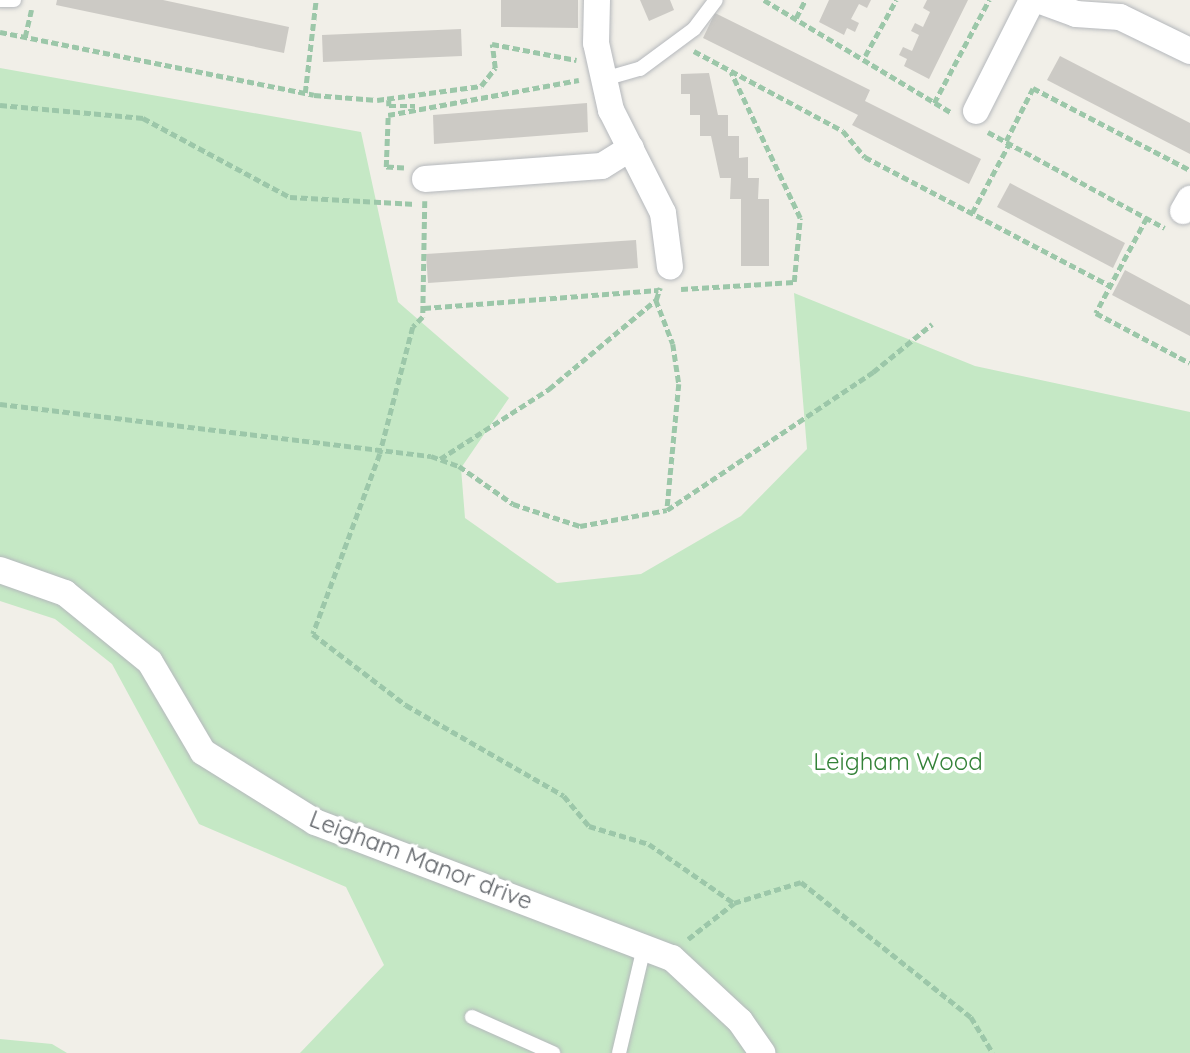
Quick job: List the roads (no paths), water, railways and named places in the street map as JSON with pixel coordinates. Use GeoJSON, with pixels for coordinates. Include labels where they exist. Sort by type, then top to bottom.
{"type":"FeatureCollection","features":[{"type":"Feature","properties":{"kind":"street"},"geometry":{"type":"LineString","coordinates":[[597,0],[603,73],[631,148],[663,213],[673,278]]}},
{"type":"Feature","properties":{"kind":"street"},"geometry":{"type":"LineString","coordinates":[[976,111],[1032,0]]}},
{"type":"Feature","properties":{"kind":"street"},"geometry":{"type":"LineString","coordinates":[[1038,0],[1076,14],[1120,17],[1190,51]]}},
{"type":"Feature","properties":{"kind":"street"},"geometry":{"type":"LineString","coordinates":[[425,192],[601,166],[631,148]]}},
{"type":"Feature","properties":{"kind":"street","name":"Leigham Manor drive"},"geometry":{"type":"LineString","coordinates":[[0,570],[65,593],[150,662],[204,752],[315,822],[672,958],[740,1021],[762,1053]]}},
{"type":"Feature","properties":{"kind":"lane"},"geometry":{"type":"LineString","coordinates":[[0,1],[14,0]]}},
{"type":"Feature","properties":{"kind":"lane"},"geometry":{"type":"LineString","coordinates":[[603,73],[640,69],[678,42],[716,0]]}},
{"type":"Feature","properties":{"kind":"lane"},"geometry":{"type":"LineString","coordinates":[[619,1053],[644,947]]}},
{"type":"Feature","properties":{"kind":"lane"},"geometry":{"type":"LineString","coordinates":[[472,1017],[553,1053]]}},
{"type":"Feature","properties":{"kind":"park label","name":"Leigham Wood"},"geometry":{"type":"Point","coordinates":[898,762]}}]}
